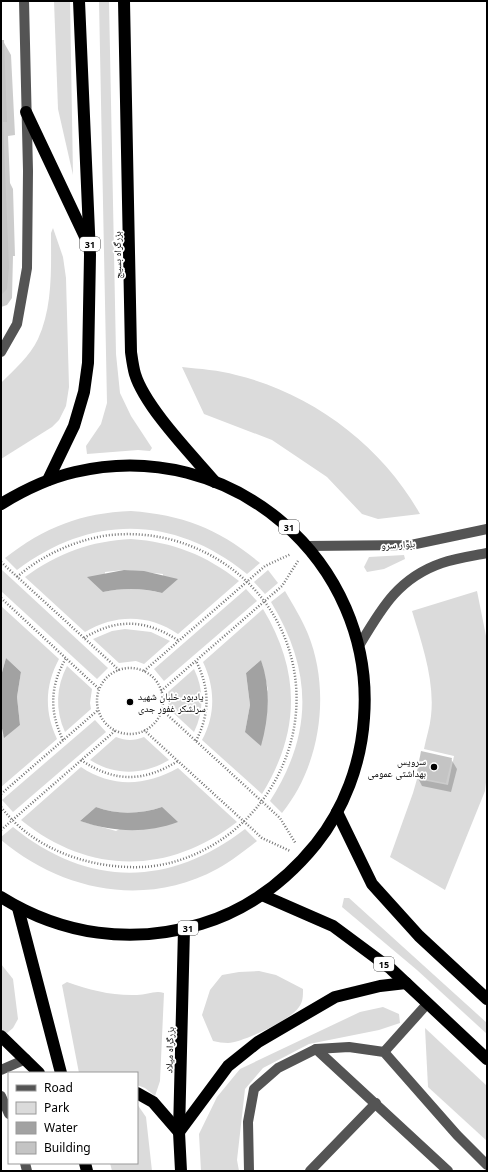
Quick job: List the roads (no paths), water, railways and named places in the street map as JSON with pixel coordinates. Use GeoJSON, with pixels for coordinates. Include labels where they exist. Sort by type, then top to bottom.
{"type":"FeatureCollection","features":[{"type":"Feature","properties":{"kind":"highway","name":"31"},"geometry":{"type":"LineString","coordinates":[[48,480],[74,426],[84,392],[88,363],[90,246],[79,1]]}},
{"type":"Feature","properties":{"kind":"highway","name":"بزرگراه بسیج"},"geometry":{"type":"LineString","coordinates":[[124,1],[131,352],[134,374],[142,390],[163,420],[215,482]]}},
{"type":"Feature","properties":{"kind":"highway"},"geometry":{"type":"LineString","coordinates":[[26,112],[90,246]]}},
{"type":"Feature","properties":{"kind":"highway","name":"31"},"geometry":{"type":"LineString","coordinates":[[1,504],[48,480],[75,472],[104,467],[132,466],[160,468],[188,473],[215,482],[241,494],[266,508],[288,526],[308,546],[340,593],[351,619],[359,646],[364,674],[366,703],[364,731],[356,766],[350,786],[338,812],[305,858],[285,878],[262,895],[231,912],[211,921],[184,929],[156,934],[128,936],[99,934],[44,920],[18,908],[1,897]]}},
{"type":"Feature","properties":{"kind":"highway"},"geometry":{"type":"LineString","coordinates":[[338,812],[372,884],[419,936],[487,999]]}},
{"type":"Feature","properties":{"kind":"highway","name":"15"},"geometry":{"type":"LineString","coordinates":[[262,895],[333,926],[391,969],[487,1059]]}},
{"type":"Feature","properties":{"kind":"highway"},"geometry":{"type":"LineString","coordinates":[[18,908],[61,1072]]}},
{"type":"Feature","properties":{"kind":"highway","name":"بزرگراه میلاد"},"geometry":{"type":"LineString","coordinates":[[181,1171],[179,1132],[184,929]]}},
{"type":"Feature","properties":{"kind":"highway"},"geometry":{"type":"LineString","coordinates":[[138,1094],[152,1102],[179,1132],[228,1066],[258,1042],[335,997],[380,986],[406,983]]}},
{"type":"Feature","properties":{"kind":"highway"},"geometry":{"type":"LineString","coordinates":[[1,1036],[38,1072]]}},
{"type":"Feature","properties":{"kind":"street"},"geometry":{"type":"LineString","coordinates":[[1,352],[17,324],[27,268],[24,1]]}},
{"type":"Feature","properties":{"kind":"street","name":"بلوار سرو"},"geometry":{"type":"LineString","coordinates":[[308,546],[411,545],[487,529]]}},
{"type":"Feature","properties":{"kind":"street"},"geometry":{"type":"LineString","coordinates":[[359,646],[383,605],[408,580],[442,563],[487,553]]}},
{"type":"Feature","properties":{"kind":"street"},"geometry":{"type":"LineString","coordinates":[[384,1052],[428,1004]]}},
{"type":"Feature","properties":{"kind":"street"},"geometry":{"type":"LineString","coordinates":[[249,1171],[248,1122],[254,1089],[278,1068],[316,1048],[349,1047],[384,1052],[457,1135],[487,1165]]}},
{"type":"Feature","properties":{"kind":"street"},"geometry":{"type":"LineString","coordinates":[[316,1048],[448,1171]]}},
{"type":"Feature","properties":{"kind":"street"},"geometry":{"type":"LineString","coordinates":[[1,1070],[26,1059]]}},
{"type":"Feature","properties":{"kind":"street"},"geometry":{"type":"LineString","coordinates":[[1,1096],[8,1112]]}},
{"type":"Feature","properties":{"kind":"street"},"geometry":{"type":"LineString","coordinates":[[310,1171],[376,1103]]}},
{"type":"Feature","properties":{"kind":"water"},"geometry":{"type":"Polygon","coordinates":[[[124,570],[144,571],[178,579],[162,593],[132,589],[103,592],[87,577],[124,570]]]}},
{"type":"Feature","properties":{"kind":"water"},"geometry":{"type":"Polygon","coordinates":[[[6,658],[21,672],[17,697],[20,725],[4,738],[1,724],[1,676],[6,658]]]}},
{"type":"Feature","properties":{"kind":"water"},"geometry":{"type":"Polygon","coordinates":[[[261,660],[268,692],[268,703],[266,724],[261,746],[245,732],[250,705],[246,673],[261,660]]]}},
{"type":"Feature","properties":{"kind":"water"},"geometry":{"type":"Polygon","coordinates":[[[96,807],[104,810],[129,813],[162,807],[178,822],[166,826],[141,830],[129,830],[92,825],[80,821],[96,807]]]}},
{"type":"Feature","properties":{"kind":"place","name":"یادبود خلبان شهید سرلشکر غفور جدی"},"geometry":{"type":"Point","coordinates":[130,702]}},
{"type":"Feature","properties":{"kind":"place","name":"سرویس بهداشتی عمومی"},"geometry":{"type":"Point","coordinates":[434,767]}}]}
